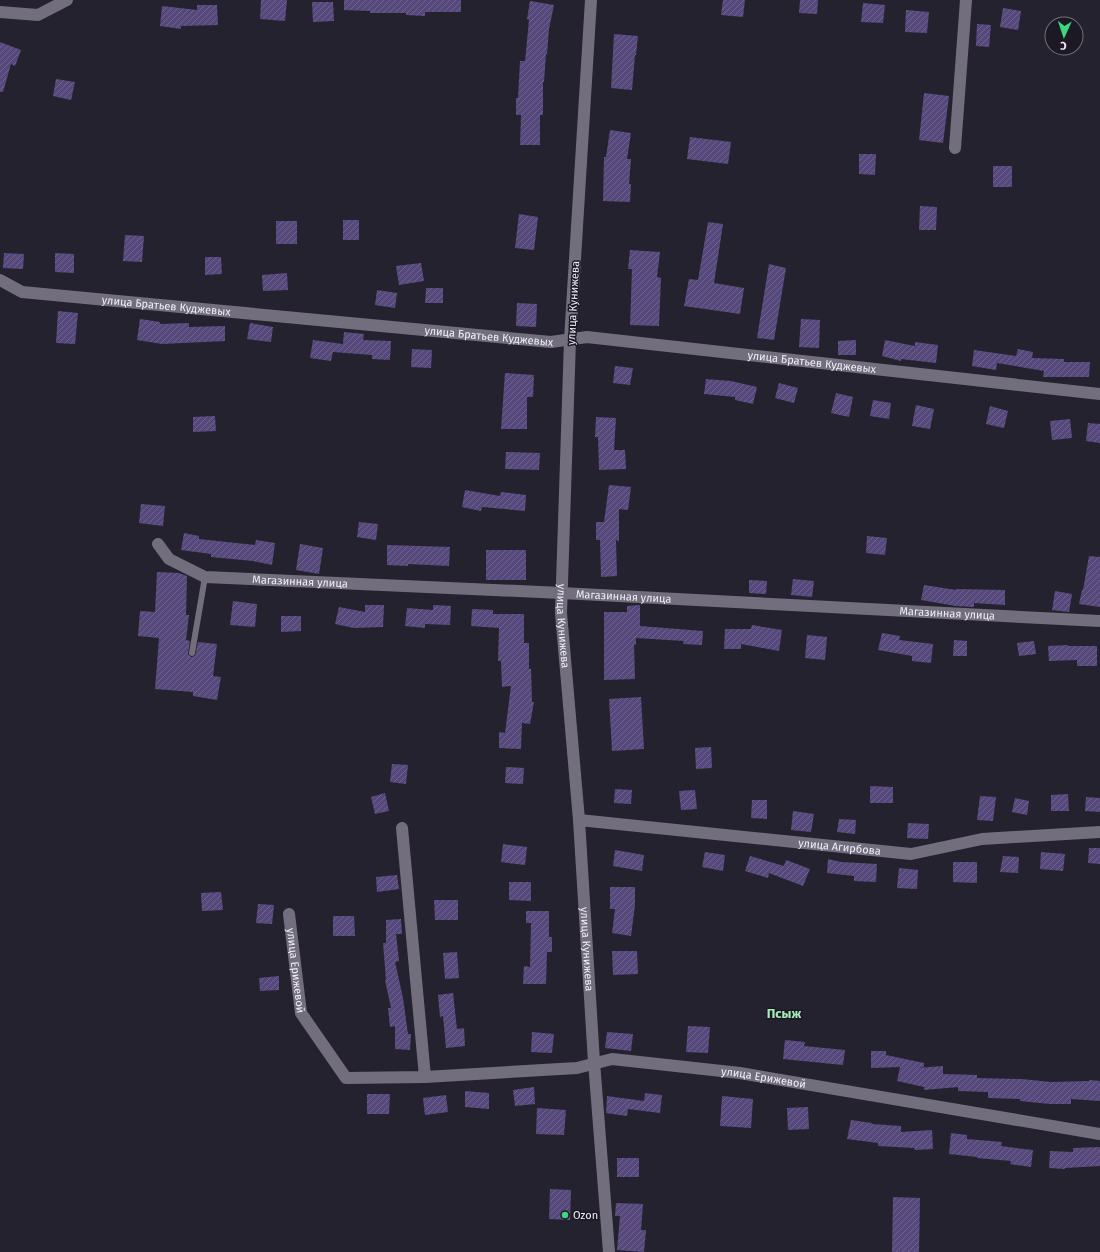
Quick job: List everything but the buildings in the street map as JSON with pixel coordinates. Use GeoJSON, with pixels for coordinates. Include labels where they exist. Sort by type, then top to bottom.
{"type":"FeatureCollection","features":[{"type":"Feature","properties":{"kind":"street"},"geometry":{"type":"LineString","coordinates":[[0,12],[38,16],[66,0]]}},
{"type":"Feature","properties":{"kind":"street","name":"улица Кунижева"},"geometry":{"type":"LineString","coordinates":[[591,0],[570,340],[561,613],[579,820],[594,1062],[609,1252]]}},
{"type":"Feature","properties":{"kind":"street"},"geometry":{"type":"LineString","coordinates":[[955,148],[966,0]]}},
{"type":"Feature","properties":{"kind":"street","name":"улица Братьев Куджевых"},"geometry":{"type":"LineString","coordinates":[[0,280],[22,292],[551,342],[594,338],[1100,394]]}},
{"type":"Feature","properties":{"kind":"street","name":"Магазинная улица"},"geometry":{"type":"LineString","coordinates":[[158,544],[169,559],[205,577],[561,592],[1100,622]]}},
{"type":"Feature","properties":{"kind":"street","name":"улица Агирбова"},"geometry":{"type":"LineString","coordinates":[[579,820],[911,854],[982,839],[1100,832]]}},
{"type":"Feature","properties":{"kind":"street"},"geometry":{"type":"LineString","coordinates":[[402,828],[425,1078]]}},
{"type":"Feature","properties":{"kind":"street","name":"улица Ерижевой"},"geometry":{"type":"LineString","coordinates":[[289,914],[301,1013],[346,1078],[425,1078],[577,1068],[612,1058],[740,1073],[1100,1134]]}},
{"type":"Feature","properties":{"kind":"lane"},"geometry":{"type":"LineString","coordinates":[[192,653],[205,577]]}},
{"type":"Feature","properties":{"kind":"place","name":"Ozon"},"geometry":{"type":"Point","coordinates":[565,1215]}},
{"type":"Feature","properties":{"kind":"district","name":"Псыж"},"geometry":{"type":"Point","coordinates":[784,1013]}}]}
